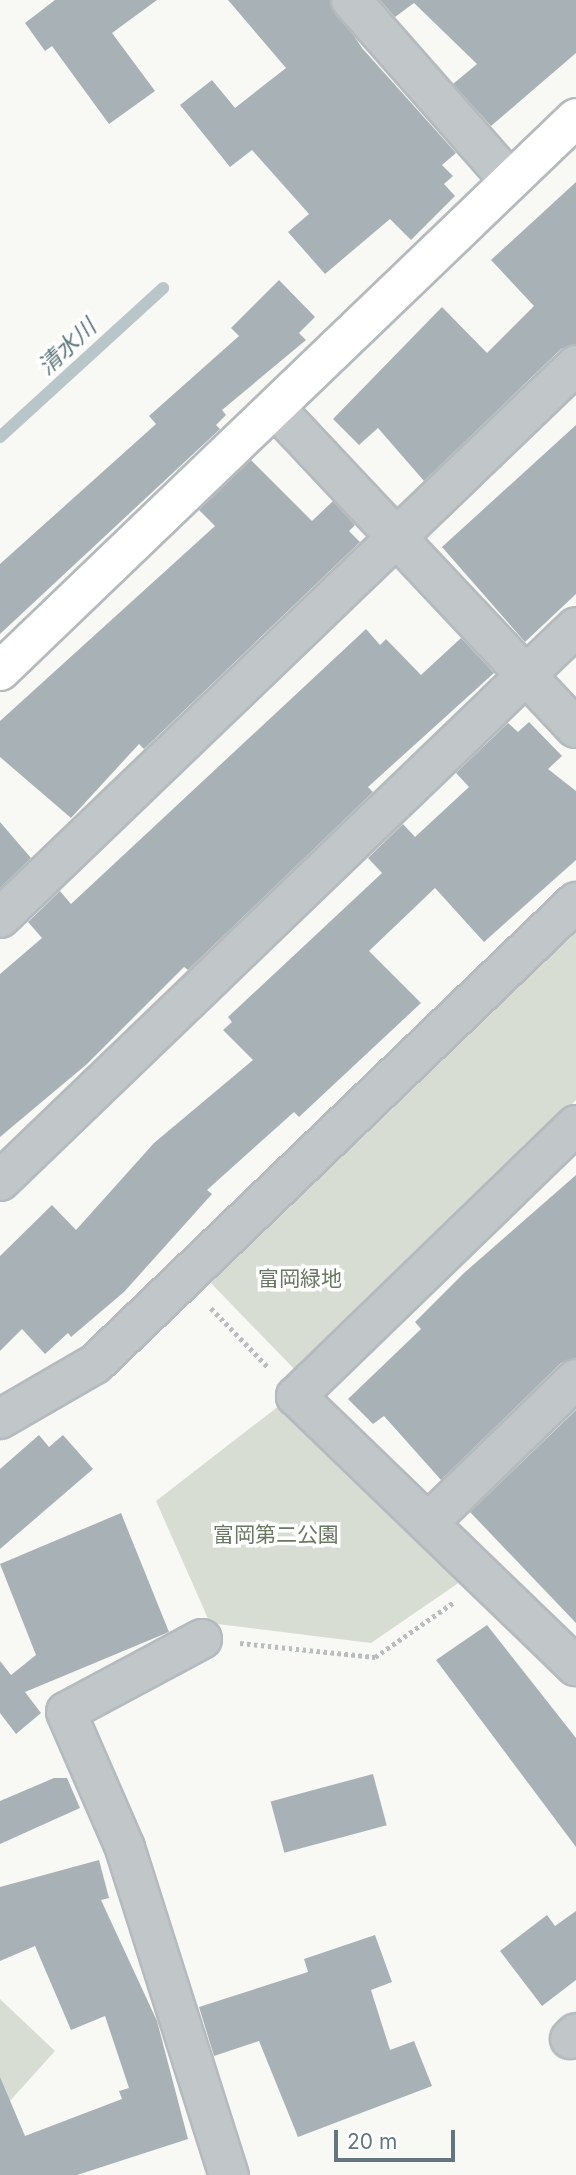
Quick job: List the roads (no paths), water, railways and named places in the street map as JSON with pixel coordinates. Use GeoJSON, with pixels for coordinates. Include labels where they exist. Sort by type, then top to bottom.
{"type":"FeatureCollection","features":[{"type":"Feature","properties":{"kind":"street"},"geometry":{"type":"LineString","coordinates":[[351,0],[509,180]]}},
{"type":"Feature","properties":{"kind":"street"},"geometry":{"type":"LineString","coordinates":[[0,671],[576,118]]}},
{"type":"Feature","properties":{"kind":"street"},"geometry":{"type":"LineString","coordinates":[[0,918],[576,365]]}},
{"type":"Feature","properties":{"kind":"street"},"geometry":{"type":"LineString","coordinates":[[275,408],[576,728]]}},
{"type":"Feature","properties":{"kind":"street"},"geometry":{"type":"LineString","coordinates":[[0,1181],[576,627]]}},
{"type":"Feature","properties":{"kind":"street"},"geometry":{"type":"LineString","coordinates":[[0,1419],[95,1364],[576,902]]}},
{"type":"Feature","properties":{"kind":"street"},"geometry":{"type":"LineString","coordinates":[[571,1652],[486,1579],[296,1396],[576,1125]]}},
{"type":"Feature","properties":{"kind":"street"},"geometry":{"type":"LineString","coordinates":[[428,1523],[576,1379]]}},
{"type":"Feature","properties":{"kind":"street"},"geometry":{"type":"LineString","coordinates":[[202,1639],[66,1712],[125,1849],[229,2175]]}},
{"type":"Feature","properties":{"kind":"waterway","name":"清水川"},"geometry":{"type":"LineString","coordinates":[[0,437],[163,288]]}},
{"type":"Feature","properties":{"kind":"park label","name":"富岡緑地"},"geometry":{"type":"Point","coordinates":[300,1279]}},
{"type":"Feature","properties":{"kind":"park label","name":"富岡第二公園"},"geometry":{"type":"Point","coordinates":[276,1535]}}]}
